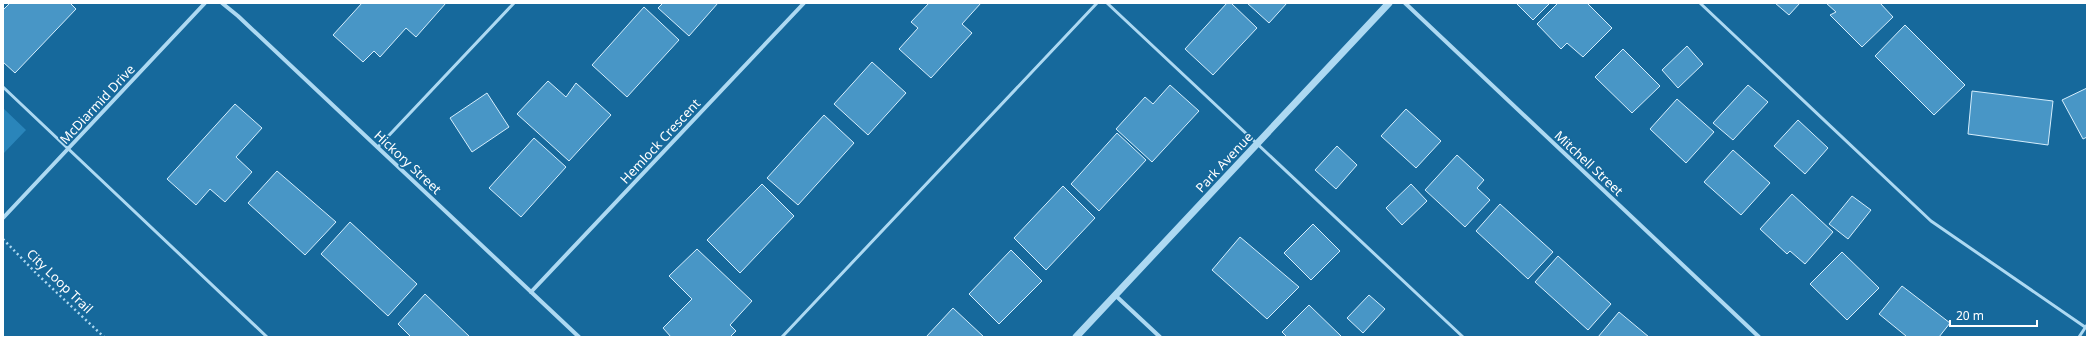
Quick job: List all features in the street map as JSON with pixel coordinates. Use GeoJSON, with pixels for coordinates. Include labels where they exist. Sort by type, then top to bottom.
{"type":"FeatureCollection","features":[{"type":"Feature","properties":{"kind":"street","name":"McDiarmid Drive"},"geometry":{"type":"LineString","coordinates":[[3,218],[205,3]]}},
{"type":"Feature","properties":{"kind":"street","name":"Hickory Street"},"geometry":{"type":"LineString","coordinates":[[222,3],[238,16],[579,337]]}},
{"type":"Feature","properties":{"kind":"street","name":"Hemlock Crescent"},"geometry":{"type":"LineString","coordinates":[[531,292],[804,3]]}},
{"type":"Feature","properties":{"kind":"street","name":"Park Avenue"},"geometry":{"type":"LineString","coordinates":[[1076,337],[1389,3]]}},
{"type":"Feature","properties":{"kind":"street","name":"Mitchell Street"},"geometry":{"type":"LineString","coordinates":[[1405,3],[1759,337]]}},
{"type":"Feature","properties":{"kind":"street"},"geometry":{"type":"LineString","coordinates":[[1115,295],[1160,337]]}},
{"type":"Feature","properties":{"kind":"lane"},"geometry":{"type":"LineString","coordinates":[[378,147],[514,3]]}},
{"type":"Feature","properties":{"kind":"lane"},"geometry":{"type":"LineString","coordinates":[[782,337],[1097,3]]}},
{"type":"Feature","properties":{"kind":"lane"},"geometry":{"type":"LineString","coordinates":[[1107,3],[1463,337]]}},
{"type":"Feature","properties":{"kind":"lane"},"geometry":{"type":"LineString","coordinates":[[1700,3],[1931,221],[2086,326],[2079,337]]}},
{"type":"Feature","properties":{"kind":"lane"},"geometry":{"type":"LineString","coordinates":[[3,87],[267,337]]}},
{"type":"Feature","properties":{"kind":"path","name":"City Loop Trail"},"geometry":{"type":"LineString","coordinates":[[3,239],[37,274],[104,337]]}},
{"type":"Feature","properties":{"kind":"shaded area"},"geometry":{"type":"Polygon","coordinates":[[[3,108],[26,130],[3,154],[3,108]]]}},
{"type":"Feature","properties":{"kind":"building"},"geometry":{"type":"Polygon","coordinates":[[[10,3],[70,3],[76,9],[15,73],[3,62],[3,10],[10,3]]]}},
{"type":"Feature","properties":{"kind":"building"},"geometry":{"type":"Polygon","coordinates":[[[362,3],[446,3],[416,37],[406,28],[380,57],[374,51],[363,62],[333,35],[362,3]]]}},
{"type":"Feature","properties":{"kind":"building"},"geometry":{"type":"Polygon","coordinates":[[[663,3],[718,3],[689,36],[658,8],[663,3]]]}},
{"type":"Feature","properties":{"kind":"building"},"geometry":{"type":"Polygon","coordinates":[[[929,3],[981,3],[962,24],[972,33],[931,78],[899,49],[918,28],[911,22],[929,3]]]}},
{"type":"Feature","properties":{"kind":"building"},"geometry":{"type":"Polygon","coordinates":[[[1227,3],[1231,3],[1257,28],[1213,75],[1185,49],[1227,3]]]}},
{"type":"Feature","properties":{"kind":"building"},"geometry":{"type":"Polygon","coordinates":[[[1247,3],[1287,3],[1269,23],[1247,3]]]}},
{"type":"Feature","properties":{"kind":"building"},"geometry":{"type":"Polygon","coordinates":[[[1516,3],[1550,3],[1533,20],[1516,3]]]}},
{"type":"Feature","properties":{"kind":"building"},"geometry":{"type":"Polygon","coordinates":[[[1558,3],[1587,3],[1612,28],[1583,57],[1567,43],[1561,49],[1537,24],[1558,3]]]}},
{"type":"Feature","properties":{"kind":"building"},"geometry":{"type":"Polygon","coordinates":[[[1775,3],[1800,3],[1789,15],[1775,3]]]}},
{"type":"Feature","properties":{"kind":"building"},"geometry":{"type":"Polygon","coordinates":[[[1826,3],[1880,3],[1893,17],[1862,47],[1830,15],[1836,12],[1826,3]]]}},
{"type":"Feature","properties":{"kind":"building"},"geometry":{"type":"Polygon","coordinates":[[[644,7],[679,40],[627,97],[592,65],[644,7]]]}},
{"type":"Feature","properties":{"kind":"building"},"geometry":{"type":"Polygon","coordinates":[[[1905,25],[1965,85],[1934,115],[1875,56],[1905,25]]]}},
{"type":"Feature","properties":{"kind":"building"},"geometry":{"type":"Polygon","coordinates":[[[1687,46],[1703,64],[1678,88],[1662,70],[1687,46]]]}},
{"type":"Feature","properties":{"kind":"building"},"geometry":{"type":"Polygon","coordinates":[[[1623,49],[1660,86],[1632,113],[1595,77],[1623,49]]]}},
{"type":"Feature","properties":{"kind":"building"},"geometry":{"type":"Polygon","coordinates":[[[872,62],[906,93],[868,135],[834,104],[872,62]]]}},
{"type":"Feature","properties":{"kind":"building"},"geometry":{"type":"Polygon","coordinates":[[[548,81],[566,97],[576,83],[611,115],[569,161],[517,114],[548,81]]]}},
{"type":"Feature","properties":{"kind":"building"},"geometry":{"type":"Polygon","coordinates":[[[1170,85],[1199,111],[1152,162],[1116,129],[1145,97],[1153,104],[1170,85]]]}},
{"type":"Feature","properties":{"kind":"building"},"geometry":{"type":"Polygon","coordinates":[[[1748,85],[1768,102],[1733,140],[1713,123],[1748,85]]]}},
{"type":"Feature","properties":{"kind":"building"},"geometry":{"type":"Polygon","coordinates":[[[2087,88],[2087,137],[2083,139],[2062,100],[2087,88]]]}},
{"type":"Feature","properties":{"kind":"building"},"geometry":{"type":"Polygon","coordinates":[[[1972,91],[2053,101],[2048,145],[1968,134],[1972,91]]]}},
{"type":"Feature","properties":{"kind":"building"},"geometry":{"type":"Polygon","coordinates":[[[487,93],[509,127],[472,152],[450,118],[487,93]]]}},
{"type":"Feature","properties":{"kind":"building"},"geometry":{"type":"Polygon","coordinates":[[[1677,99],[1714,132],[1686,163],[1650,129],[1677,99]]]}},
{"type":"Feature","properties":{"kind":"building"},"geometry":{"type":"Polygon","coordinates":[[[235,104],[262,128],[236,157],[252,172],[225,202],[210,189],[196,205],[167,179],[235,104]]]}},
{"type":"Feature","properties":{"kind":"building"},"geometry":{"type":"Polygon","coordinates":[[[1406,109],[1441,141],[1416,168],[1381,136],[1406,109]]]}},
{"type":"Feature","properties":{"kind":"building"},"geometry":{"type":"Polygon","coordinates":[[[824,115],[854,143],[798,205],[767,178],[824,115]]]}},
{"type":"Feature","properties":{"kind":"building"},"geometry":{"type":"Polygon","coordinates":[[[1798,120],[1828,148],[1805,174],[1774,146],[1798,120]]]}},
{"type":"Feature","properties":{"kind":"building"},"geometry":{"type":"Polygon","coordinates":[[[1117,133],[1146,160],[1099,211],[1071,184],[1117,133]]]}},
{"type":"Feature","properties":{"kind":"building"},"geometry":{"type":"Polygon","coordinates":[[[534,138],[566,167],[521,217],[489,188],[534,138]]]}},
{"type":"Feature","properties":{"kind":"building"},"geometry":{"type":"Polygon","coordinates":[[[1337,146],[1357,165],[1336,189],[1315,170],[1337,146]]]}},
{"type":"Feature","properties":{"kind":"building"},"geometry":{"type":"Polygon","coordinates":[[[1733,150],[1770,183],[1741,215],[1704,182],[1733,150]]]}},
{"type":"Feature","properties":{"kind":"building"},"geometry":{"type":"Polygon","coordinates":[[[1457,155],[1484,180],[1477,188],[1490,200],[1465,227],[1425,190],[1457,155]]]}},
{"type":"Feature","properties":{"kind":"building"},"geometry":{"type":"Polygon","coordinates":[[[277,171],[336,222],[305,255],[248,203],[277,171]]]}},
{"type":"Feature","properties":{"kind":"building"},"geometry":{"type":"Polygon","coordinates":[[[762,184],[794,216],[740,273],[707,240],[762,184]]]}},
{"type":"Feature","properties":{"kind":"building"},"geometry":{"type":"Polygon","coordinates":[[[1411,184],[1427,201],[1402,225],[1386,208],[1411,184]]]}},
{"type":"Feature","properties":{"kind":"building"},"geometry":{"type":"Polygon","coordinates":[[[1063,186],[1095,218],[1046,270],[1014,238],[1063,186]]]}},
{"type":"Feature","properties":{"kind":"building"},"geometry":{"type":"Polygon","coordinates":[[[1792,194],[1833,232],[1805,264],[1790,251],[1787,254],[1760,229],[1792,194]]]}},
{"type":"Feature","properties":{"kind":"building"},"geometry":{"type":"Polygon","coordinates":[[[1852,196],[1871,210],[1848,239],[1829,224],[1852,196]]]}},
{"type":"Feature","properties":{"kind":"building"},"geometry":{"type":"Polygon","coordinates":[[[1500,204],[1553,252],[1528,279],[1476,231],[1500,204]]]}},
{"type":"Feature","properties":{"kind":"building"},"geometry":{"type":"Polygon","coordinates":[[[350,222],[417,284],[388,316],[321,254],[350,222]]]}},
{"type":"Feature","properties":{"kind":"building"},"geometry":{"type":"Polygon","coordinates":[[[1313,224],[1340,251],[1311,280],[1284,253],[1313,224]]]}},
{"type":"Feature","properties":{"kind":"building"},"geometry":{"type":"Polygon","coordinates":[[[1240,237],[1299,287],[1267,319],[1212,270],[1240,237]]]}},
{"type":"Feature","properties":{"kind":"building"},"geometry":{"type":"Polygon","coordinates":[[[697,249],[752,301],[730,325],[736,331],[730,337],[671,337],[663,328],[692,299],[669,276],[697,249]]]}},
{"type":"Feature","properties":{"kind":"building"},"geometry":{"type":"Polygon","coordinates":[[[1011,250],[1042,281],[999,324],[969,294],[1011,250]]]}},
{"type":"Feature","properties":{"kind":"building"},"geometry":{"type":"Polygon","coordinates":[[[1842,252],[1879,288],[1847,320],[1810,284],[1842,252]]]}},
{"type":"Feature","properties":{"kind":"building"},"geometry":{"type":"Polygon","coordinates":[[[1558,256],[1611,304],[1588,330],[1535,282],[1558,256]]]}},
{"type":"Feature","properties":{"kind":"building"},"geometry":{"type":"Polygon","coordinates":[[[1902,286],[1950,323],[1939,337],[1905,337],[1906,336],[1879,314],[1902,286]]]}},
{"type":"Feature","properties":{"kind":"building"},"geometry":{"type":"Polygon","coordinates":[[[425,294],[470,337],[411,337],[398,324],[425,294]]]}},
{"type":"Feature","properties":{"kind":"building"},"geometry":{"type":"Polygon","coordinates":[[[1369,295],[1385,309],[1363,333],[1347,318],[1369,295]]]}},
{"type":"Feature","properties":{"kind":"building"},"geometry":{"type":"Polygon","coordinates":[[[1309,305],[1342,337],[1287,337],[1282,332],[1309,305]]]}},
{"type":"Feature","properties":{"kind":"building"},"geometry":{"type":"Polygon","coordinates":[[[953,308],[984,337],[926,337],[953,308]]]}},
{"type":"Feature","properties":{"kind":"building"},"geometry":{"type":"Polygon","coordinates":[[[1619,312],[1649,337],[1598,337],[1619,312]]]}}]}
